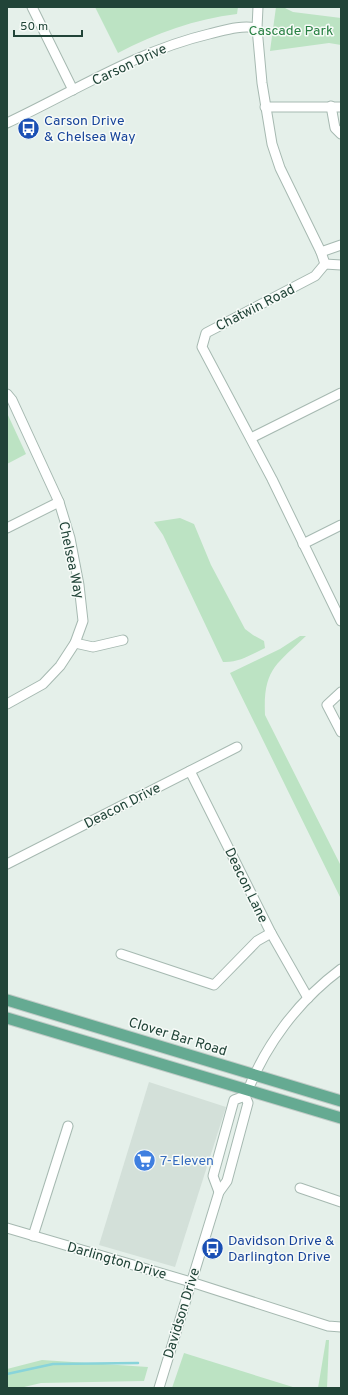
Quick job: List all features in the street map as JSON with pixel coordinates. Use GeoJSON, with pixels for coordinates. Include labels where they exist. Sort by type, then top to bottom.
{"type":"FeatureCollection","features":[{"type":"Feature","properties":{"kind":"main road","name":"Clover Bar Road"},"geometry":{"type":"LineString","coordinates":[[7,1000],[341,1101]]}},
{"type":"Feature","properties":{"kind":"main road"},"geometry":{"type":"LineString","coordinates":[[7,1018],[246,1093],[341,1118]]}},
{"type":"Feature","properties":{"kind":"street"},"geometry":{"type":"LineString","coordinates":[[32,7],[73,90]]}},
{"type":"Feature","properties":{"kind":"street"},"geometry":{"type":"LineString","coordinates":[[258,7],[257,28],[265,107],[272,144],[280,168],[321,252],[325,264],[341,265]]}},
{"type":"Feature","properties":{"kind":"street","name":"Carson Drive"},"geometry":{"type":"LineString","coordinates":[[7,123],[110,71],[181,40],[243,26],[257,28]]}},
{"type":"Feature","properties":{"kind":"street"},"geometry":{"type":"LineString","coordinates":[[331,106],[335,128],[341,134]]}},
{"type":"Feature","properties":{"kind":"street"},"geometry":{"type":"LineString","coordinates":[[265,107],[341,107]]}},
{"type":"Feature","properties":{"kind":"street"},"geometry":{"type":"LineString","coordinates":[[321,252],[341,245]]}},
{"type":"Feature","properties":{"kind":"street","name":"Chatwin Road"},"geometry":{"type":"LineString","coordinates":[[325,264],[315,276],[206,333],[202,347],[251,438],[341,621]]}},
{"type":"Feature","properties":{"kind":"street"},"geometry":{"type":"LineString","coordinates":[[251,438],[341,393]]}},
{"type":"Feature","properties":{"kind":"street","name":"Chelsea Way"},"geometry":{"type":"LineString","coordinates":[[7,394],[12,400],[58,502],[70,538],[79,585],[83,622],[75,643],[60,666],[43,684],[7,704]]}},
{"type":"Feature","properties":{"kind":"street"},"geometry":{"type":"LineString","coordinates":[[7,528],[58,502]]}},
{"type":"Feature","properties":{"kind":"street"},"geometry":{"type":"LineString","coordinates":[[303,544],[341,525]]}},
{"type":"Feature","properties":{"kind":"street"},"geometry":{"type":"LineString","coordinates":[[75,643],[93,647],[123,640]]}},
{"type":"Feature","properties":{"kind":"street"},"geometry":{"type":"LineString","coordinates":[[341,692],[327,705],[341,732]]}},
{"type":"Feature","properties":{"kind":"street","name":"Deacon Drive"},"geometry":{"type":"LineString","coordinates":[[7,864],[237,746]]}},
{"type":"Feature","properties":{"kind":"street","name":"Deacon Lane"},"geometry":{"type":"LineString","coordinates":[[190,771],[270,933],[308,998]]}},
{"type":"Feature","properties":{"kind":"street"},"geometry":{"type":"LineString","coordinates":[[121,954],[214,985],[257,941],[270,933]]}},
{"type":"Feature","properties":{"kind":"street"},"geometry":{"type":"LineString","coordinates":[[219,1192],[213,1176],[234,1100],[246,1093],[261,1061],[289,1019],[318,986],[341,969]]}},
{"type":"Feature","properties":{"kind":"street","name":"Davidson Drive"},"geometry":{"type":"LineString","coordinates":[[159,1388],[219,1192],[227,1180],[248,1103],[246,1093]]}},
{"type":"Feature","properties":{"kind":"street"},"geometry":{"type":"LineString","coordinates":[[33,1236],[68,1126]]}},
{"type":"Feature","properties":{"kind":"street"},"geometry":{"type":"LineString","coordinates":[[300,1188],[341,1202]]}},
{"type":"Feature","properties":{"kind":"street","name":"Darlington Drive"},"geometry":{"type":"LineString","coordinates":[[7,1228],[191,1282],[328,1326],[341,1327]]}},
{"type":"Feature","properties":{"kind":"shaded area"},"geometry":{"type":"Polygon","coordinates":[[[149,1082],[226,1107],[175,1267],[99,1245],[149,1082]]]}},
{"type":"Feature","properties":{"kind":"green space"},"geometry":{"type":"Polygon","coordinates":[[[95,7],[238,7],[237,14],[191,23],[161,33],[118,53],[95,7]]]}},
{"type":"Feature","properties":{"kind":"green space","name":"Cascade Park"},"geometry":{"type":"Polygon","coordinates":[[[276,7],[283,7],[293,12],[341,18],[341,45],[329,43],[270,51],[276,7]]]}},
{"type":"Feature","properties":{"kind":"green space"},"geometry":{"type":"Polygon","coordinates":[[[7,413],[26,454],[7,464],[7,413]]]}},
{"type":"Feature","properties":{"kind":"green space"},"geometry":{"type":"Polygon","coordinates":[[[180,518],[194,524],[211,565],[245,629],[264,641],[265,648],[239,660],[223,662],[163,535],[154,522],[180,518]]]}},
{"type":"Feature","properties":{"kind":"green space"},"geometry":{"type":"Polygon","coordinates":[[[300,636],[306,636],[279,662],[269,677],[266,687],[265,715],[341,866],[341,899],[230,673],[280,649],[300,636]]]}},
{"type":"Feature","properties":{"kind":"green space"},"geometry":{"type":"Polygon","coordinates":[[[326,1340],[329,1340],[327,1388],[318,1388],[326,1340]]]}},
{"type":"Feature","properties":{"kind":"green space"},"geometry":{"type":"Polygon","coordinates":[[[184,1353],[296,1388],[172,1388],[184,1353]]]}},
{"type":"Feature","properties":{"kind":"green space"},"geometry":{"type":"Polygon","coordinates":[[[42,1360],[148,1367],[144,1381],[41,1383],[20,1388],[7,1388],[7,1369],[42,1360]]]}},
{"type":"Feature","properties":{"kind":"waterway"},"geometry":{"type":"LineString","coordinates":[[7,1374],[53,1364],[138,1363]]}},
{"type":"Feature","properties":{"kind":"place","name":"Carson Drive & Chelsea Way"},"geometry":{"type":"Point","coordinates":[28,128]}},
{"type":"Feature","properties":{"kind":"place","name":"7-Eleven"},"geometry":{"type":"Point","coordinates":[145,1160]}},
{"type":"Feature","properties":{"kind":"place","name":"Davidson Drive & Darlington Drive"},"geometry":{"type":"Point","coordinates":[212,1248]}}]}
